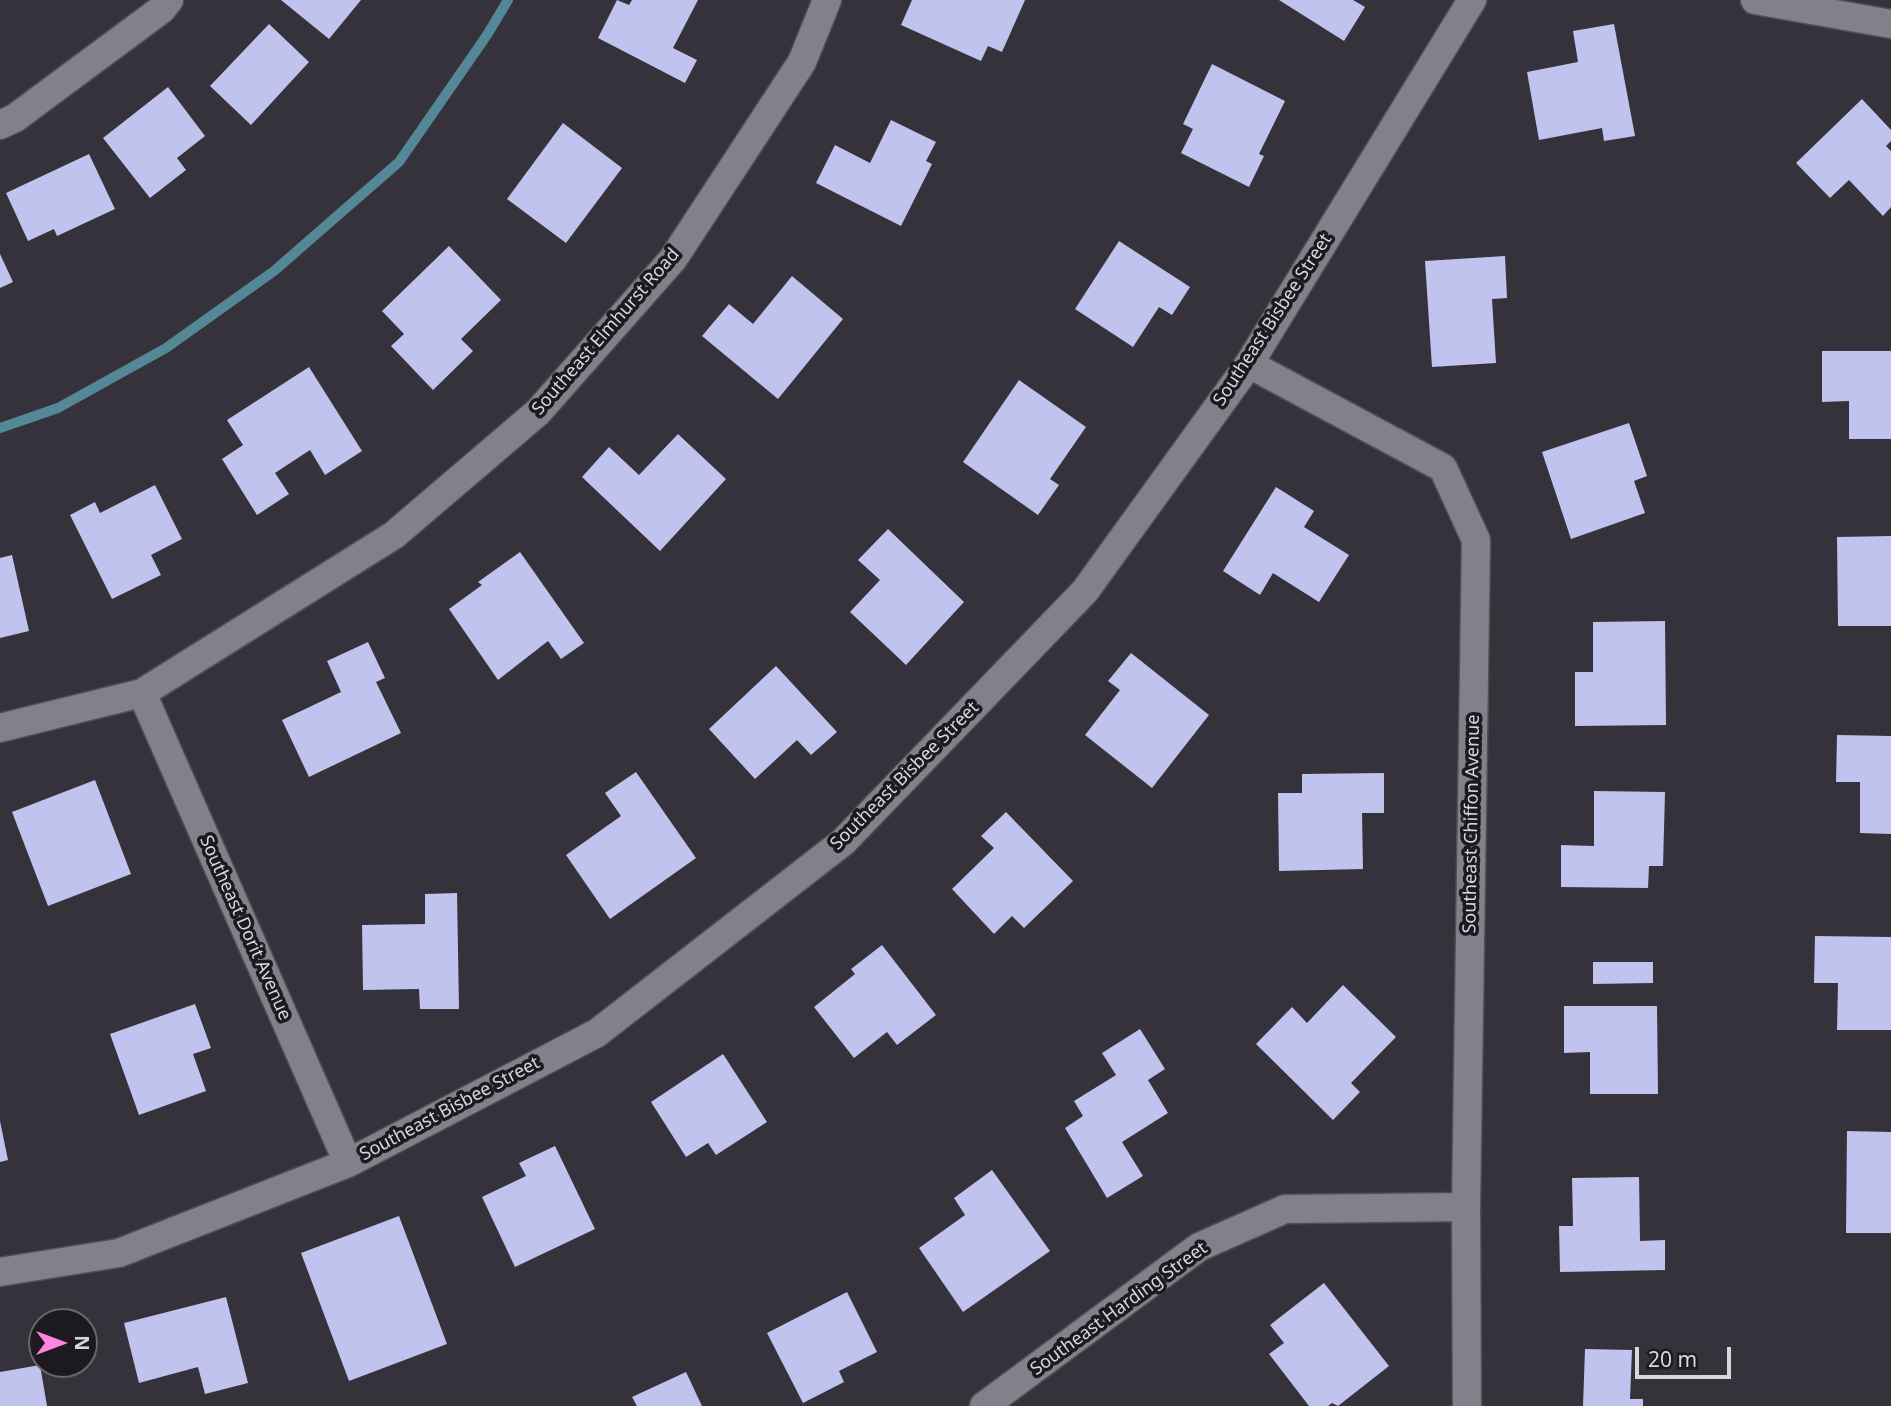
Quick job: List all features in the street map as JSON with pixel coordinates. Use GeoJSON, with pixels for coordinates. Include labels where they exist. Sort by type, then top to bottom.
{"type":"FeatureCollection","features":[{"type":"Feature","properties":{"kind":"street"},"geometry":{"type":"LineString","coordinates":[[0,125],[25,111],[162,9],[169,0]]}},
{"type":"Feature","properties":{"kind":"street","name":"Southeast Elmhurst Road"},"geometry":{"type":"LineString","coordinates":[[0,728],[142,693],[394,535],[538,412],[673,259],[802,62],[827,0]]}},
{"type":"Feature","properties":{"kind":"street","name":"Southeast Bisbee Street"},"geometry":{"type":"LineString","coordinates":[[0,1272],[119,1252],[348,1163],[597,1033],[843,842],[1085,591],[1250,364],[1472,0]]}},
{"type":"Feature","properties":{"kind":"street"},"geometry":{"type":"LineString","coordinates":[[1755,0],[1891,24]]}},
{"type":"Feature","properties":{"kind":"street","name":"Southeast Chiffon Avenue"},"geometry":{"type":"LineString","coordinates":[[1250,364],[1443,468],[1476,540],[1466,1207],[1466,1406]]}},
{"type":"Feature","properties":{"kind":"street","name":"Southeast Dorit Avenue"},"geometry":{"type":"LineString","coordinates":[[142,693],[348,1163]]}},
{"type":"Feature","properties":{"kind":"street","name":"Southeast Harding Street"},"geometry":{"type":"LineString","coordinates":[[984,1406],[1199,1247],[1285,1209],[1466,1207]]}},
{"type":"Feature","properties":{"kind":"building"},"geometry":{"type":"Polygon","coordinates":[[[281,0],[361,0],[329,39],[281,0]]]}},
{"type":"Feature","properties":{"kind":"building"},"geometry":{"type":"Polygon","coordinates":[[[617,0],[629,5],[632,0],[698,0],[673,48],[697,60],[685,83],[598,38],[617,0]]]}},
{"type":"Feature","properties":{"kind":"building"},"geometry":{"type":"Polygon","coordinates":[[[912,0],[1025,0],[1002,52],[988,46],[981,61],[901,25],[912,0]]]}},
{"type":"Feature","properties":{"kind":"building"},"geometry":{"type":"Polygon","coordinates":[[[1279,0],[1353,0],[1365,7],[1344,41],[1279,0]]]}},
{"type":"Feature","properties":{"kind":"building"},"geometry":{"type":"Polygon","coordinates":[[[269,24],[309,62],[251,125],[210,86],[269,24]]]}},
{"type":"Feature","properties":{"kind":"building"},"geometry":{"type":"Polygon","coordinates":[[[1614,24],[1635,136],[1604,141],[1602,128],[1539,140],[1527,72],[1578,62],[1573,31],[1614,24]]]}},
{"type":"Feature","properties":{"kind":"building"},"geometry":{"type":"Polygon","coordinates":[[[1212,64],[1285,101],[1259,154],[1264,156],[1249,187],[1181,153],[1193,129],[1183,124],[1212,64]]]}},
{"type":"Feature","properties":{"kind":"building"},"geometry":{"type":"Polygon","coordinates":[[[168,87],[205,136],[177,158],[186,170],[150,198],[103,138],[168,87]]]}},
{"type":"Feature","properties":{"kind":"building"},"geometry":{"type":"Polygon","coordinates":[[[1862,99],[1891,130],[1891,141],[1886,146],[1891,151],[1891,207],[1883,216],[1849,180],[1830,198],[1796,163],[1862,99]]]}},
{"type":"Feature","properties":{"kind":"building"},"geometry":{"type":"Polygon","coordinates":[[[891,120],[936,142],[926,161],[932,164],[901,226],[816,183],[835,145],[870,163],[891,120]]]}},
{"type":"Feature","properties":{"kind":"building"},"geometry":{"type":"Polygon","coordinates":[[[563,123],[622,168],[566,243],[507,199],[563,123]]]}},
{"type":"Feature","properties":{"kind":"building"},"geometry":{"type":"Polygon","coordinates":[[[89,154],[115,209],[57,236],[54,229],[28,241],[6,193],[89,154]]]}},
{"type":"Feature","properties":{"kind":"building"},"geometry":{"type":"Polygon","coordinates":[[[1119,241],[1190,287],[1172,315],[1159,307],[1133,347],[1075,309],[1119,241]]]}},
{"type":"Feature","properties":{"kind":"building"},"geometry":{"type":"Polygon","coordinates":[[[449,246],[501,300],[461,339],[473,351],[433,390],[391,346],[404,334],[382,311],[449,246]]]}},
{"type":"Feature","properties":{"kind":"building"},"geometry":{"type":"Polygon","coordinates":[[[0,254],[13,282],[0,288],[0,254]]]}},
{"type":"Feature","properties":{"kind":"building"},"geometry":{"type":"Polygon","coordinates":[[[1505,256],[1507,298],[1492,299],[1496,363],[1432,367],[1425,261],[1505,256]]]}},
{"type":"Feature","properties":{"kind":"building"},"geometry":{"type":"Polygon","coordinates":[[[792,276],[843,319],[778,399],[702,336],[729,304],[753,324],[792,276]]]}},
{"type":"Feature","properties":{"kind":"building"},"geometry":{"type":"Polygon","coordinates":[[[1822,351],[1891,351],[1891,439],[1849,439],[1849,401],[1822,402],[1822,351]]]}},
{"type":"Feature","properties":{"kind":"building"},"geometry":{"type":"Polygon","coordinates":[[[309,367],[362,451],[325,475],[310,450],[275,473],[289,494],[257,515],[222,459],[243,445],[227,420],[309,367]]]}},
{"type":"Feature","properties":{"kind":"building"},"geometry":{"type":"Polygon","coordinates":[[[1019,380],[1086,427],[1050,479],[1059,485],[1038,515],[963,462],[1019,380]]]}},
{"type":"Feature","properties":{"kind":"building"},"geometry":{"type":"Polygon","coordinates":[[[1629,423],[1647,476],[1634,481],[1645,513],[1571,539],[1542,452],[1629,423]]]}},
{"type":"Feature","properties":{"kind":"building"},"geometry":{"type":"Polygon","coordinates":[[[678,434],[726,479],[660,551],[582,477],[609,447],[639,475],[678,434]]]}},
{"type":"Feature","properties":{"kind":"building"},"geometry":{"type":"Polygon","coordinates":[[[155,485],[182,539],[151,555],[161,575],[112,599],[70,515],[95,502],[100,513],[155,485]]]}},
{"type":"Feature","properties":{"kind":"building"},"geometry":{"type":"Polygon","coordinates":[[[1276,487],[1314,511],[1304,527],[1349,555],[1319,602],[1273,573],[1260,595],[1223,571],[1276,487]]]}},
{"type":"Feature","properties":{"kind":"building"},"geometry":{"type":"Polygon","coordinates":[[[888,529],[964,602],[906,665],[850,612],[880,580],[858,560],[888,529]]]}},
{"type":"Feature","properties":{"kind":"building"},"geometry":{"type":"Polygon","coordinates":[[[1891,536],[1891,626],[1838,626],[1837,537],[1891,536]]]}},
{"type":"Feature","properties":{"kind":"building"},"geometry":{"type":"Polygon","coordinates":[[[520,552],[584,643],[561,659],[548,641],[498,680],[449,609],[482,585],[478,582],[520,552]]]}},
{"type":"Feature","properties":{"kind":"building"},"geometry":{"type":"Polygon","coordinates":[[[12,555],[29,631],[0,638],[0,558],[12,555]]]}},
{"type":"Feature","properties":{"kind":"building"},"geometry":{"type":"Polygon","coordinates":[[[1665,621],[1666,725],[1575,726],[1575,672],[1593,672],[1593,622],[1665,621]]]}},
{"type":"Feature","properties":{"kind":"building"},"geometry":{"type":"Polygon","coordinates":[[[368,642],[385,678],[376,682],[401,733],[309,777],[282,720],[341,692],[327,661],[368,642]]]}},
{"type":"Feature","properties":{"kind":"building"},"geometry":{"type":"Polygon","coordinates":[[[1131,653],[1209,715],[1152,788],[1085,735],[1120,690],[1108,681],[1131,653]]]}},
{"type":"Feature","properties":{"kind":"building"},"geometry":{"type":"Polygon","coordinates":[[[776,666],[837,732],[811,755],[797,740],[755,779],[709,729],[776,666]]]}},
{"type":"Feature","properties":{"kind":"building"},"geometry":{"type":"Polygon","coordinates":[[[1837,735],[1891,736],[1891,834],[1860,833],[1860,782],[1836,782],[1837,735]]]}},
{"type":"Feature","properties":{"kind":"building"},"geometry":{"type":"Polygon","coordinates":[[[636,772],[696,858],[610,919],[566,855],[621,816],[605,793],[636,772]]]}},
{"type":"Feature","properties":{"kind":"building"},"geometry":{"type":"Polygon","coordinates":[[[1384,773],[1384,813],[1362,813],[1363,869],[1279,871],[1278,793],[1302,793],[1302,774],[1384,773]]]}},
{"type":"Feature","properties":{"kind":"building"},"geometry":{"type":"Polygon","coordinates":[[[95,780],[131,874],[48,906],[12,812],[95,780]]]}},
{"type":"Feature","properties":{"kind":"building"},"geometry":{"type":"Polygon","coordinates":[[[1594,791],[1665,792],[1663,866],[1649,866],[1648,888],[1561,887],[1561,845],[1594,846],[1594,791]]]}},
{"type":"Feature","properties":{"kind":"building"},"geometry":{"type":"Polygon","coordinates":[[[1006,812],[1073,881],[1024,928],[1012,916],[994,934],[952,889],[994,848],[981,836],[1006,812]]]}},
{"type":"Feature","properties":{"kind":"building"},"geometry":{"type":"Polygon","coordinates":[[[457,893],[459,1009],[420,1009],[419,989],[363,990],[362,925],[425,924],[425,894],[457,893]]]}},
{"type":"Feature","properties":{"kind":"building"},"geometry":{"type":"Polygon","coordinates":[[[1815,936],[1891,937],[1891,1030],[1837,1030],[1838,983],[1814,983],[1815,936]]]}},
{"type":"Feature","properties":{"kind":"building"},"geometry":{"type":"Polygon","coordinates":[[[882,945],[936,1015],[897,1045],[887,1032],[854,1058],[814,1007],[855,974],[851,969],[882,945]]]}},
{"type":"Feature","properties":{"kind":"building"},"geometry":{"type":"Polygon","coordinates":[[[1593,962],[1653,962],[1653,983],[1593,984],[1593,962]]]}},
{"type":"Feature","properties":{"kind":"building"},"geometry":{"type":"Polygon","coordinates":[[[1343,985],[1396,1037],[1351,1083],[1360,1092],[1333,1120],[1256,1044],[1292,1007],[1307,1023],[1343,985]]]}},
{"type":"Feature","properties":{"kind":"building"},"geometry":{"type":"Polygon","coordinates":[[[195,1004],[211,1048],[193,1054],[206,1091],[139,1115],[110,1034],[195,1004]]]}},
{"type":"Feature","properties":{"kind":"building"},"geometry":{"type":"Polygon","coordinates":[[[1564,1006],[1657,1006],[1658,1094],[1590,1094],[1590,1052],[1564,1053],[1564,1006]]]}},
{"type":"Feature","properties":{"kind":"building"},"geometry":{"type":"Polygon","coordinates":[[[1140,1029],[1165,1069],[1148,1080],[1168,1113],[1122,1142],[1143,1176],[1107,1198],[1065,1128],[1083,1116],[1074,1101],[1116,1075],[1102,1053],[1140,1029]]]}},
{"type":"Feature","properties":{"kind":"building"},"geometry":{"type":"Polygon","coordinates":[[[723,1054],[767,1122],[716,1155],[708,1143],[686,1157],[651,1102],[723,1054]]]}},
{"type":"Feature","properties":{"kind":"building"},"geometry":{"type":"Polygon","coordinates":[[[0,1121],[8,1160],[0,1162],[0,1121]]]}},
{"type":"Feature","properties":{"kind":"building"},"geometry":{"type":"Polygon","coordinates":[[[1847,1131],[1891,1132],[1891,1233],[1846,1233],[1847,1131]]]}},
{"type":"Feature","properties":{"kind":"building"},"geometry":{"type":"Polygon","coordinates":[[[555,1146],[595,1229],[515,1267],[482,1197],[526,1176],[519,1163],[555,1146]]]}},
{"type":"Feature","properties":{"kind":"building"},"geometry":{"type":"Polygon","coordinates":[[[992,1170],[1050,1251],[963,1312],[919,1248],[965,1215],[954,1198],[992,1170]]]}},
{"type":"Feature","properties":{"kind":"building"},"geometry":{"type":"Polygon","coordinates":[[[1639,1177],[1640,1241],[1665,1240],[1665,1270],[1560,1272],[1559,1226],[1573,1226],[1572,1178],[1639,1177]]]}},
{"type":"Feature","properties":{"kind":"building"},"geometry":{"type":"Polygon","coordinates":[[[399,1216],[447,1344],[349,1381],[301,1253],[399,1216]]]}},
{"type":"Feature","properties":{"kind":"building"},"geometry":{"type":"Polygon","coordinates":[[[1324,1283],[1389,1366],[1338,1406],[1332,1403],[1328,1406],[1309,1406],[1269,1354],[1284,1343],[1270,1325],[1324,1283]]]}},
{"type":"Feature","properties":{"kind":"building"},"geometry":{"type":"Polygon","coordinates":[[[847,1292],[877,1352],[839,1371],[844,1382],[803,1403],[767,1333],[847,1292]]]}},
{"type":"Feature","properties":{"kind":"building"},"geometry":{"type":"Polygon","coordinates":[[[226,1297],[248,1383],[205,1394],[198,1367],[139,1383],[124,1323],[226,1297]]]}},
{"type":"Feature","properties":{"kind":"building"},"geometry":{"type":"Polygon","coordinates":[[[1585,1349],[1632,1350],[1630,1399],[1643,1399],[1643,1406],[1583,1406],[1585,1349]]]}},
{"type":"Feature","properties":{"kind":"building"},"geometry":{"type":"Polygon","coordinates":[[[28,1367],[28,1378],[42,1378],[47,1406],[0,1406],[0,1372],[28,1367]]]}},
{"type":"Feature","properties":{"kind":"building"},"geometry":{"type":"Polygon","coordinates":[[[686,1372],[702,1406],[637,1406],[632,1397],[686,1372]]]}},
{"type":"Feature","properties":{"kind":"waterway"},"geometry":{"type":"LineString","coordinates":[[0,428],[58,408],[166,348],[274,271],[399,162],[487,35],[508,0]]}}]}
